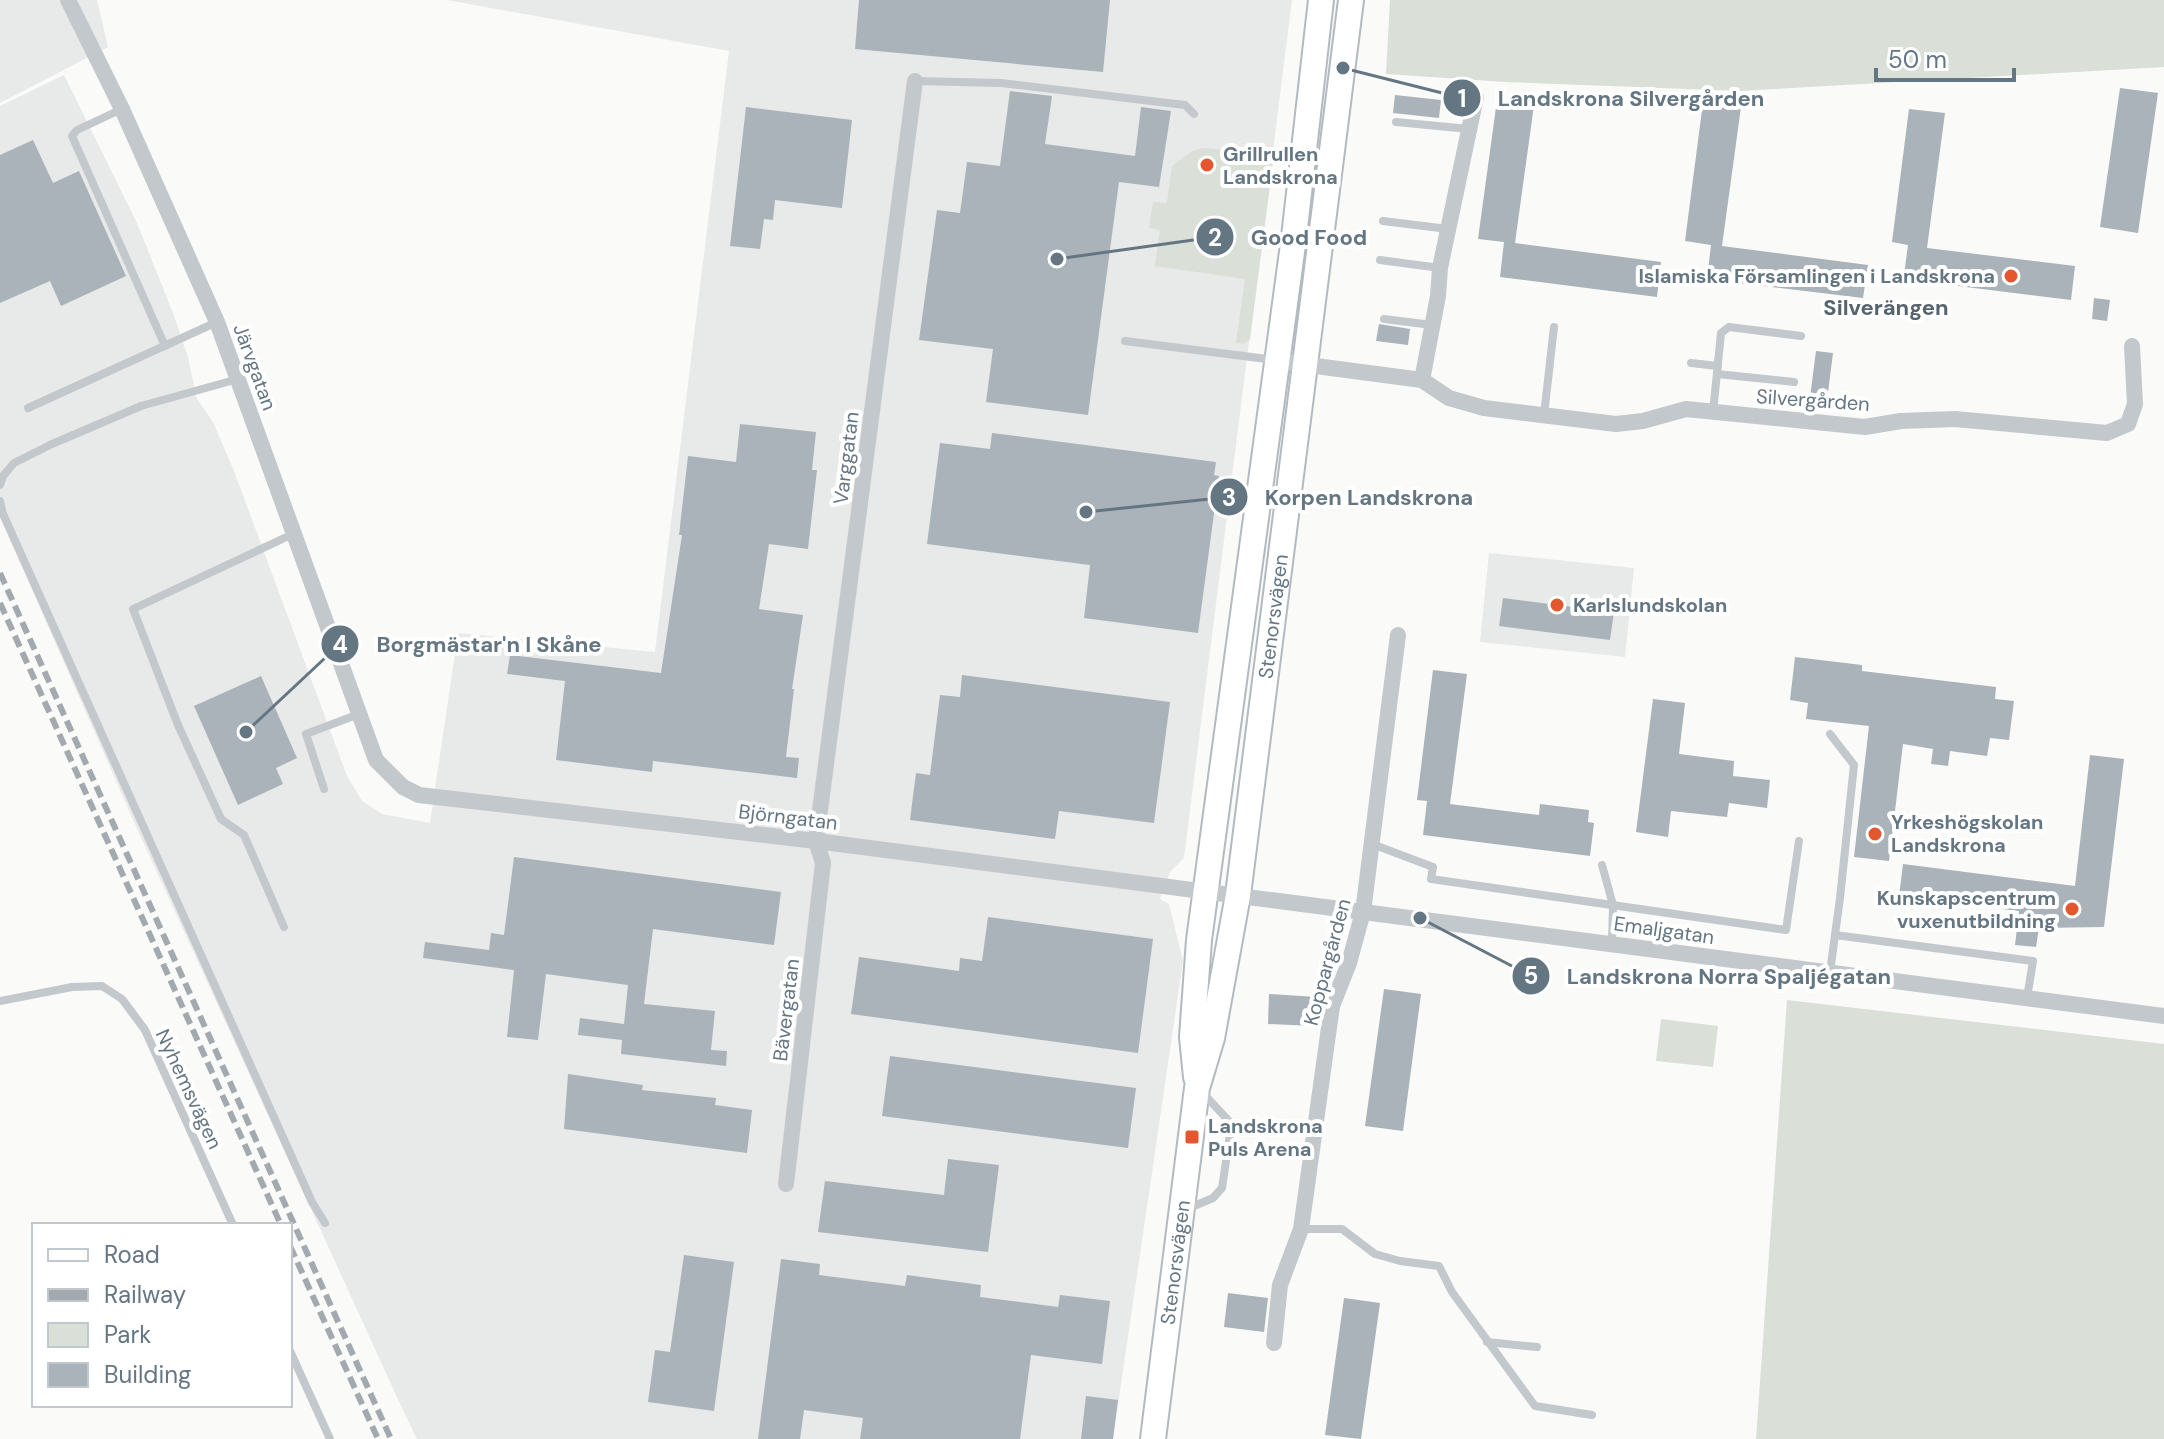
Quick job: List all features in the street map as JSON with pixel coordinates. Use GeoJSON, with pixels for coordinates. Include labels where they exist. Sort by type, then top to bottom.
{"type":"FeatureCollection","features":[{"type":"Feature","properties":{"kind":"street","name":"Järvgatan"},"geometry":{"type":"LineString","coordinates":[[68,0],[122,109],[217,322],[376,760]]}},
{"type":"Feature","properties":{"kind":"street","name":"Stenorsvägen"},"geometry":{"type":"LineString","coordinates":[[1197,1088],[1192,1037],[1199,940],[1278,361],[1321,0]]}},
{"type":"Feature","properties":{"kind":"street","name":"Stenorsvägen"},"geometry":{"type":"LineString","coordinates":[[1153,1439],[1197,1088],[1212,1038],[1238,895],[1351,0]]}},
{"type":"Feature","properties":{"kind":"street","name":"Varggatan"},"geometry":{"type":"LineString","coordinates":[[816,841],[915,81]]}},
{"type":"Feature","properties":{"kind":"street"},"geometry":{"type":"LineString","coordinates":[[1422,380],[1440,268],[1476,97]]}},
{"type":"Feature","properties":{"kind":"street","name":"Silvergården"},"geometry":{"type":"LineString","coordinates":[[1278,361],[1422,380],[1449,398],[1484,408],[1616,424],[1643,421],[1686,409],[1865,427],[1901,421],[1955,419],[2107,433],[2128,424],[2135,404],[2132,346]]}},
{"type":"Feature","properties":{"kind":"street","name":"Koppargården"},"geometry":{"type":"LineString","coordinates":[[1274,1343],[1280,1285],[1301,1229],[1332,1006],[1349,963],[1363,912],[1398,635]]}},
{"type":"Feature","properties":{"kind":"street","name":"Björngatan"},"geometry":{"type":"LineString","coordinates":[[376,760],[403,787],[419,795],[816,841],[1206,891]]}},
{"type":"Feature","properties":{"kind":"street","name":"Bävergatan"},"geometry":{"type":"LineString","coordinates":[[786,1184],[823,863],[816,841]]}},
{"type":"Feature","properties":{"kind":"street","name":"Emaljgatan"},"geometry":{"type":"LineString","coordinates":[[1206,891],[2164,1016]]}},
{"type":"Feature","properties":{"kind":"lane"},"geometry":{"type":"LineString","coordinates":[[915,81],[1001,83],[1128,98],[1185,105],[1194,114]]}},
{"type":"Feature","properties":{"kind":"lane"},"geometry":{"type":"LineString","coordinates":[[122,109],[77,130],[72,136],[165,346]]}},
{"type":"Feature","properties":{"kind":"lane"},"geometry":{"type":"LineString","coordinates":[[1396,122],[1469,129]]}},
{"type":"Feature","properties":{"kind":"lane"},"geometry":{"type":"LineString","coordinates":[[1383,221],[1448,229]]}},
{"type":"Feature","properties":{"kind":"lane"},"geometry":{"type":"LineString","coordinates":[[1380,260],[1440,268]]}},
{"type":"Feature","properties":{"kind":"lane"},"geometry":{"type":"LineString","coordinates":[[1384,319],[1432,325]]}},
{"type":"Feature","properties":{"kind":"lane"},"geometry":{"type":"LineString","coordinates":[[28,408],[217,322]]}},
{"type":"Feature","properties":{"kind":"lane"},"geometry":{"type":"LineString","coordinates":[[1544,415],[1554,327]]}},
{"type":"Feature","properties":{"kind":"lane"},"geometry":{"type":"LineString","coordinates":[[1713,412],[1721,333],[1729,327],[1801,336]]}},
{"type":"Feature","properties":{"kind":"lane"},"geometry":{"type":"LineString","coordinates":[[1125,341],[1278,361]]}},
{"type":"Feature","properties":{"kind":"lane"},"geometry":{"type":"LineString","coordinates":[[1691,363],[1794,382]]}},
{"type":"Feature","properties":{"kind":"lane"},"geometry":{"type":"LineString","coordinates":[[0,485],[14,463],[52,444],[141,406],[239,378]]}},
{"type":"Feature","properties":{"kind":"lane"},"geometry":{"type":"LineString","coordinates":[[0,501],[3,514],[208,972],[312,1202],[325,1223]]}},
{"type":"Feature","properties":{"kind":"lane"},"geometry":{"type":"LineString","coordinates":[[284,927],[244,835],[221,819],[178,725],[133,609],[293,534]]}},
{"type":"Feature","properties":{"kind":"lane"},"geometry":{"type":"LineString","coordinates":[[324,789],[306,734],[359,714]]}},
{"type":"Feature","properties":{"kind":"lane"},"geometry":{"type":"LineString","coordinates":[[1830,734],[1854,765],[1830,972]]}},
{"type":"Feature","properties":{"kind":"lane"},"geometry":{"type":"LineString","coordinates":[[1371,844],[1433,867],[1431,879],[1786,930],[1799,841]]}},
{"type":"Feature","properties":{"kind":"lane"},"geometry":{"type":"LineString","coordinates":[[1602,865],[1613,905],[1612,943]]}},
{"type":"Feature","properties":{"kind":"lane"},"geometry":{"type":"LineString","coordinates":[[1835,935],[2033,961],[2027,998]]}},
{"type":"Feature","properties":{"kind":"lane","name":"Nyhemsvägen"},"geometry":{"type":"LineString","coordinates":[[0,1001],[72,987],[102,986],[122,999],[145,1030],[232,1223]]}},
{"type":"Feature","properties":{"kind":"lane"},"geometry":{"type":"LineString","coordinates":[[1183,1211],[1213,1198],[1222,1188],[1231,1127],[1197,1088]]}},
{"type":"Feature","properties":{"kind":"lane"},"geometry":{"type":"LineString","coordinates":[[1301,1229],[1342,1229],[1375,1254],[1439,1266],[1452,1292],[1535,1406],[1592,1415]]}},
{"type":"Feature","properties":{"kind":"lane"},"geometry":{"type":"LineString","coordinates":[[1487,1342],[1537,1347]]}},
{"type":"Feature","properties":{"kind":"lane"},"geometry":{"type":"LineString","coordinates":[[292,1355],[330,1439]]}},
{"type":"Feature","properties":{"kind":"shaded area"},"geometry":{"type":"Polygon","coordinates":[[[0,0],[97,0],[108,47],[0,103],[0,0]]]}},
{"type":"Feature","properties":{"kind":"shaded area"},"geometry":{"type":"Polygon","coordinates":[[[447,0],[1292,0],[1184,858],[1170,872],[1160,899],[1169,904],[1183,961],[1113,1439],[417,1439],[402,1408],[138,831],[0,517],[0,106],[64,75],[137,223],[188,357],[197,399],[213,422],[234,471],[347,776],[362,801],[382,814],[430,823],[458,633],[655,652],[729,51],[447,0]]]}},
{"type":"Feature","properties":{"kind":"shaded area","name":"Karlslundskolan"},"geometry":{"type":"Polygon","coordinates":[[[1489,553],[1634,568],[1625,657],[1480,642],[1489,553]]]}},
{"type":"Feature","properties":{"kind":"green space"},"geometry":{"type":"Polygon","coordinates":[[[1390,0],[2164,0],[2164,67],[1740,91],[1386,74],[1390,0]]]}},
{"type":"Feature","properties":{"kind":"green space"},"geometry":{"type":"Polygon","coordinates":[[[1203,148],[1265,153],[1273,163],[1250,339],[1243,344],[1236,343],[1245,279],[1155,266],[1160,230],[1149,228],[1153,202],[1167,203],[1172,166],[1192,151],[1203,148]]]}},
{"type":"Feature","properties":{"kind":"green space"},"geometry":{"type":"Polygon","coordinates":[[[1787,1000],[2164,1044],[2164,1439],[1756,1439],[1787,1000]]]}},
{"type":"Feature","properties":{"kind":"green space"},"geometry":{"type":"Polygon","coordinates":[[[1661,1019],[1718,1026],[1713,1067],[1656,1061],[1661,1019]]]}},
{"type":"Feature","properties":{"kind":"building"},"geometry":{"type":"Polygon","coordinates":[[[859,0],[1110,0],[1103,72],[855,49],[859,0]]]}},
{"type":"Feature","properties":{"kind":"building"},"geometry":{"type":"Polygon","coordinates":[[[2120,88],[2158,93],[2138,233],[2100,227],[2120,88]]]}},
{"type":"Feature","properties":{"kind":"building"},"geometry":{"type":"Polygon","coordinates":[[[1010,91],[1052,96],[1045,144],[1135,156],[1141,107],[1171,111],[1159,187],[1119,182],[1088,415],[986,402],[993,349],[919,340],[937,210],[960,213],[967,162],[1000,166],[1010,91]]]}},
{"type":"Feature","properties":{"kind":"building"},"geometry":{"type":"Polygon","coordinates":[[[1395,95],[1441,100],[1439,118],[1393,113],[1395,95]]]}},
{"type":"Feature","properties":{"kind":"building"},"geometry":{"type":"Polygon","coordinates":[[[1497,100],[1534,105],[1515,243],[1661,262],[1657,297],[1500,277],[1504,242],[1478,239],[1497,100]]]}},
{"type":"Feature","properties":{"kind":"building"},"geometry":{"type":"Polygon","coordinates":[[[1703,102],[1741,107],[1722,246],[1868,265],[1863,298],[1707,279],[1711,245],[1685,241],[1703,102]]]}},
{"type":"Feature","properties":{"kind":"building"},"geometry":{"type":"Polygon","coordinates":[[[746,107],[852,120],[842,208],[775,200],[773,220],[764,219],[760,249],[730,246],[746,107]]]}},
{"type":"Feature","properties":{"kind":"building"},"geometry":{"type":"Polygon","coordinates":[[[1909,109],[1945,113],[1927,248],[2075,266],[2071,300],[1918,281],[1918,284],[1903,283],[1908,245],[1892,242],[1909,109]]]}},
{"type":"Feature","properties":{"kind":"building"},"geometry":{"type":"Polygon","coordinates":[[[33,140],[53,183],[79,171],[126,276],[61,306],[50,281],[0,303],[0,155],[33,140]]]}},
{"type":"Feature","properties":{"kind":"building"},"geometry":{"type":"Polygon","coordinates":[[[2094,298],[2110,300],[2107,321],[2092,319],[2094,298]]]}},
{"type":"Feature","properties":{"kind":"building"},"geometry":{"type":"Polygon","coordinates":[[[1379,324],[1410,329],[1408,345],[1376,341],[1379,324]]]}},
{"type":"Feature","properties":{"kind":"building"},"geometry":{"type":"Polygon","coordinates":[[[1816,351],[1833,353],[1826,408],[1809,405],[1816,351]]]}},
{"type":"Feature","properties":{"kind":"building"},"geometry":{"type":"Polygon","coordinates":[[[740,424],[816,432],[812,470],[817,470],[808,549],[769,544],[759,609],[803,615],[786,757],[799,758],[797,778],[653,761],[652,772],[556,760],[565,681],[507,674],[510,655],[661,673],[682,535],[679,535],[688,456],[736,462],[740,424]]]}},
{"type":"Feature","properties":{"kind":"building"},"geometry":{"type":"Polygon","coordinates":[[[992,433],[1216,462],[1214,475],[1219,476],[1198,633],[1084,618],[1090,565],[927,544],[940,443],[990,449],[992,433]]]}},
{"type":"Feature","properties":{"kind":"building"},"geometry":{"type":"Polygon","coordinates":[[[1503,598],[1614,612],[1610,640],[1499,626],[1503,598]]]}},
{"type":"Feature","properties":{"kind":"building"},"geometry":{"type":"Polygon","coordinates":[[[1795,657],[1862,665],[1862,671],[1996,687],[1995,699],[2014,701],[2009,740],[1990,738],[1987,756],[1950,751],[1948,766],[1931,764],[1933,749],[1903,744],[1889,861],[1854,857],[1869,726],[1806,719],[1808,703],[1790,700],[1795,657]]]}},
{"type":"Feature","properties":{"kind":"building"},"geometry":{"type":"Polygon","coordinates":[[[1433,670],[1467,674],[1450,804],[1539,815],[1540,804],[1589,810],[1588,822],[1594,823],[1590,856],[1423,835],[1427,801],[1417,800],[1433,670]]]}},
{"type":"Feature","properties":{"kind":"building"},"geometry":{"type":"Polygon","coordinates":[[[962,675],[1170,702],[1154,823],[1059,811],[1055,839],[910,820],[916,773],[930,775],[940,695],[960,697],[962,675]]]}},
{"type":"Feature","properties":{"kind":"building"},"geometry":{"type":"Polygon","coordinates":[[[261,676],[297,758],[276,768],[283,784],[238,805],[194,706],[261,676]]]}},
{"type":"Feature","properties":{"kind":"building"},"geometry":{"type":"Polygon","coordinates":[[[1653,699],[1685,703],[1679,754],[1734,761],[1733,776],[1770,780],[1767,808],[1729,803],[1727,817],[1671,811],[1668,837],[1636,832],[1653,699]]]}},
{"type":"Feature","properties":{"kind":"building"},"geometry":{"type":"Polygon","coordinates":[[[2090,755],[2124,759],[2104,927],[2039,928],[2036,947],[2015,945],[2019,911],[1899,897],[1903,864],[2075,886],[2090,755]]]}},
{"type":"Feature","properties":{"kind":"building"},"geometry":{"type":"Polygon","coordinates":[[[514,857],[781,892],[774,945],[653,929],[644,1004],[715,1011],[711,1050],[727,1051],[726,1066],[621,1054],[622,1040],[578,1035],[580,1018],[624,1024],[628,985],[546,974],[538,1040],[507,1037],[514,970],[423,958],[425,942],[489,950],[491,933],[504,935],[514,857]]]}},
{"type":"Feature","properties":{"kind":"building"},"geometry":{"type":"Polygon","coordinates":[[[988,917],[1153,939],[1138,1053],[851,1014],[859,957],[959,971],[960,958],[982,961],[988,917]]]}},
{"type":"Feature","properties":{"kind":"building"},"geometry":{"type":"Polygon","coordinates":[[[1384,989],[1421,994],[1403,1131],[1365,1126],[1384,989]]]}},
{"type":"Feature","properties":{"kind":"building"},"geometry":{"type":"Polygon","coordinates":[[[1269,994],[1317,997],[1315,1026],[1268,1024],[1269,994]]]}},
{"type":"Feature","properties":{"kind":"building"},"geometry":{"type":"Polygon","coordinates":[[[890,1056],[1136,1088],[1128,1148],[882,1116],[890,1056]]]}},
{"type":"Feature","properties":{"kind":"building"},"geometry":{"type":"Polygon","coordinates":[[[568,1074],[643,1085],[642,1090],[716,1098],[715,1105],[752,1110],[747,1153],[564,1129],[568,1074]]]}},
{"type":"Feature","properties":{"kind":"building"},"geometry":{"type":"Polygon","coordinates":[[[948,1159],[999,1165],[988,1252],[818,1232],[825,1181],[944,1195],[948,1159]]]}},
{"type":"Feature","properties":{"kind":"building"},"geometry":{"type":"Polygon","coordinates":[[[684,1255],[734,1262],[714,1411],[648,1402],[655,1350],[670,1352],[684,1255]]]}},
{"type":"Feature","properties":{"kind":"building"},"geometry":{"type":"Polygon","coordinates":[[[781,1259],[820,1264],[819,1275],[905,1286],[907,1275],[981,1285],[980,1297],[1058,1307],[1060,1295],[1110,1301],[1102,1364],[1031,1355],[1020,1439],[860,1439],[863,1418],[804,1410],[800,1439],[758,1439],[781,1259]]]}},
{"type":"Feature","properties":{"kind":"building"},"geometry":{"type":"Polygon","coordinates":[[[1228,1293],[1268,1298],[1264,1332],[1224,1327],[1228,1293]]]}},
{"type":"Feature","properties":{"kind":"building"},"geometry":{"type":"Polygon","coordinates":[[[1344,1298],[1380,1303],[1361,1439],[1325,1435],[1344,1298]]]}},
{"type":"Feature","properties":{"kind":"building"},"geometry":{"type":"Polygon","coordinates":[[[1086,1396],[1118,1400],[1113,1439],[1081,1439],[1086,1396]]]}},
{"type":"Feature","properties":{"kind":"railway"},"geometry":{"type":"LineString","coordinates":[[0,573],[391,1439]]}},
{"type":"Feature","properties":{"kind":"railway"},"geometry":{"type":"LineString","coordinates":[[0,603],[280,1223]]}},
{"type":"Feature","properties":{"kind":"railway"},"geometry":{"type":"LineString","coordinates":[[292,1250],[378,1439]]}},
{"type":"Feature","properties":{"kind":"place","name":"Landskrona Silvergården"},"geometry":{"type":"Point","coordinates":[1343,68]}},
{"type":"Feature","properties":{"kind":"place","name":"Grillrullen Landskrona"},"geometry":{"type":"Point","coordinates":[1207,165]}},
{"type":"Feature","properties":{"kind":"place","name":"Good Food"},"geometry":{"type":"Point","coordinates":[1057,259]}},
{"type":"Feature","properties":{"kind":"place","name":"Islamiska Församlingen i Landskrona"},"geometry":{"type":"Point","coordinates":[2011,276]}},
{"type":"Feature","properties":{"kind":"place","name":"Korpen Landskrona"},"geometry":{"type":"Point","coordinates":[1086,512]}},
{"type":"Feature","properties":{"kind":"place","name":"Karlslundskolan"},"geometry":{"type":"Point","coordinates":[1557,605]}},
{"type":"Feature","properties":{"kind":"place","name":"Borgmästar'n I Skåne"},"geometry":{"type":"Point","coordinates":[246,732]}},
{"type":"Feature","properties":{"kind":"place","name":"Yrkeshögskolan Landskrona"},"geometry":{"type":"Point","coordinates":[1875,834]}},
{"type":"Feature","properties":{"kind":"place","name":"Kunskapscentrum vuxenutbildning"},"geometry":{"type":"Point","coordinates":[2072,909]}},
{"type":"Feature","properties":{"kind":"place","name":"Landskrona Norra Spaljégatan"},"geometry":{"type":"Point","coordinates":[1420,918]}},
{"type":"Feature","properties":{"kind":"place","name":"Landskrona Puls Arena"},"geometry":{"type":"Point","coordinates":[1192,1137]}},
{"type":"Feature","properties":{"kind":"district","name":"Silverängen"},"geometry":{"type":"Point","coordinates":[1886,307]}}]}
